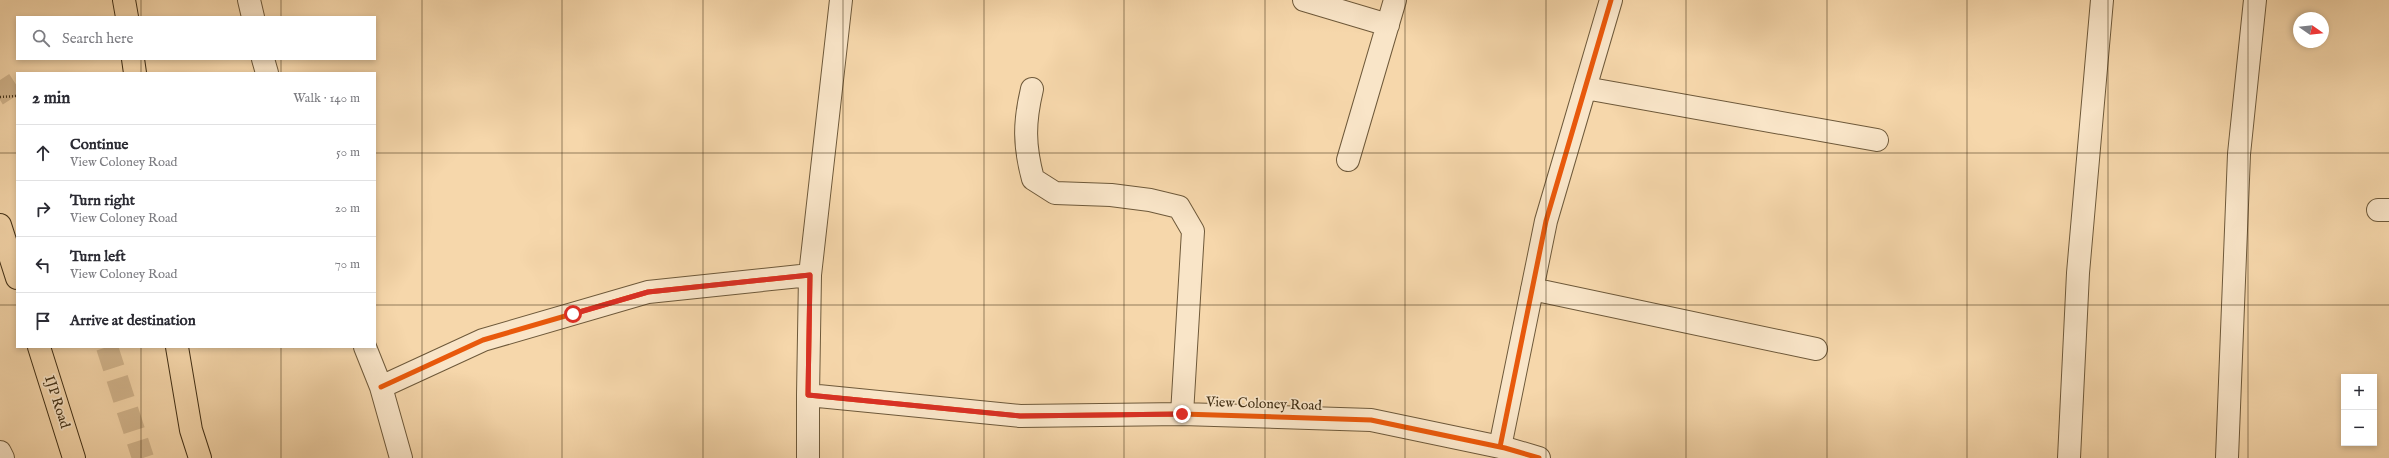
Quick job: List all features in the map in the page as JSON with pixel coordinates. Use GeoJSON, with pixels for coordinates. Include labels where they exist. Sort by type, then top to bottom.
{"type":"FeatureCollection","features":[{"type":"Feature","properties":{"kind":"highway"},"geometry":{"type":"LineString","coordinates":[[124,0],[127,16]]}},
{"type":"Feature","properties":{"kind":"highway"},"geometry":{"type":"LineString","coordinates":[[133,60],[135,72]]}},
{"type":"Feature","properties":{"kind":"highway"},"geometry":{"type":"LineString","coordinates":[[2,233],[16,275]]}},
{"type":"Feature","properties":{"kind":"highway","name":"IJP Road"},"geometry":{"type":"LineString","coordinates":[[39,348],[74,458]]}},
{"type":"Feature","properties":{"kind":"highway"},"geometry":{"type":"LineString","coordinates":[[177,348],[191,430],[200,458]]}},
{"type":"Feature","properties":{"kind":"street"},"geometry":{"type":"LineString","coordinates":[[249,0],[253,16]]}},
{"type":"Feature","properties":{"kind":"street"},"geometry":{"type":"LineString","coordinates":[[808,458],[810,275],[841,0]]}},
{"type":"Feature","properties":{"kind":"street"},"geometry":{"type":"LineString","coordinates":[[1304,0],[1388,25]]}},
{"type":"Feature","properties":{"kind":"street"},"geometry":{"type":"LineString","coordinates":[[1348,160],[1395,0]]}},
{"type":"Feature","properties":{"kind":"street"},"geometry":{"type":"LineString","coordinates":[[1500,447],[1546,221],[1611,0]]}},
{"type":"Feature","properties":{"kind":"street"},"geometry":{"type":"LineString","coordinates":[[2069,458],[2078,273],[2102,0]]}},
{"type":"Feature","properties":{"kind":"street"},"geometry":{"type":"LineString","coordinates":[[2227,458],[2240,154],[2255,0]]}},
{"type":"Feature","properties":{"kind":"street"},"geometry":{"type":"LineString","coordinates":[[263,60],[267,72]]}},
{"type":"Feature","properties":{"kind":"street"},"geometry":{"type":"LineString","coordinates":[[1585,88],[1877,140]]}},
{"type":"Feature","properties":{"kind":"street"},"geometry":{"type":"LineString","coordinates":[[1032,89],[1027,109],[1025,150],[1033,179],[1055,193],[1111,195],[1150,200],[1179,207],[1193,231],[1182,414]]}},
{"type":"Feature","properties":{"kind":"street"},"geometry":{"type":"LineString","coordinates":[[381,387],[482,340],[648,292],[810,275]]}},
{"type":"Feature","properties":{"kind":"street"},"geometry":{"type":"LineString","coordinates":[[1532,289],[1816,348]]}},
{"type":"Feature","properties":{"kind":"street"},"geometry":{"type":"LineString","coordinates":[[365,348],[381,387],[401,458]]}},
{"type":"Feature","properties":{"kind":"street","name":"View Coloney Road"},"geometry":{"type":"LineString","coordinates":[[808,395],[1020,416],[1182,414],[1371,420],[1500,447],[1539,458]]}},
{"type":"Feature","properties":{"kind":"street"},"geometry":{"type":"LineString","coordinates":[[0,452],[3,458]]}},
{"type":"Feature","properties":{"kind":"path"},"geometry":{"type":"LineString","coordinates":[[0,97],[16,96]]}},
{"type":"Feature","properties":{"kind":"tunnel"},"geometry":{"type":"LineString","coordinates":[[0,80],[16,104]]}},
{"type":"Feature","properties":{"kind":"tunnel"},"geometry":{"type":"LineString","coordinates":[[107,348],[143,458]]}},
{"type":"Feature","properties":{"kind":"cycle path"},"geometry":{"type":"LineString","coordinates":[[1500,447],[1546,221],[1611,0]]}},
{"type":"Feature","properties":{"kind":"cycle path"},"geometry":{"type":"LineString","coordinates":[[381,387],[483,340],[648,292],[810,275],[808,395],[1020,416],[1182,414],[1371,420],[1505,448],[1539,458]]}},
{"type":"Feature","properties":{"kind":"route"},"geometry":{"type":"LineString","coordinates":[[573,314],[648,292],[810,275],[808,395],[1020,416],[1182,414]]}}]}
